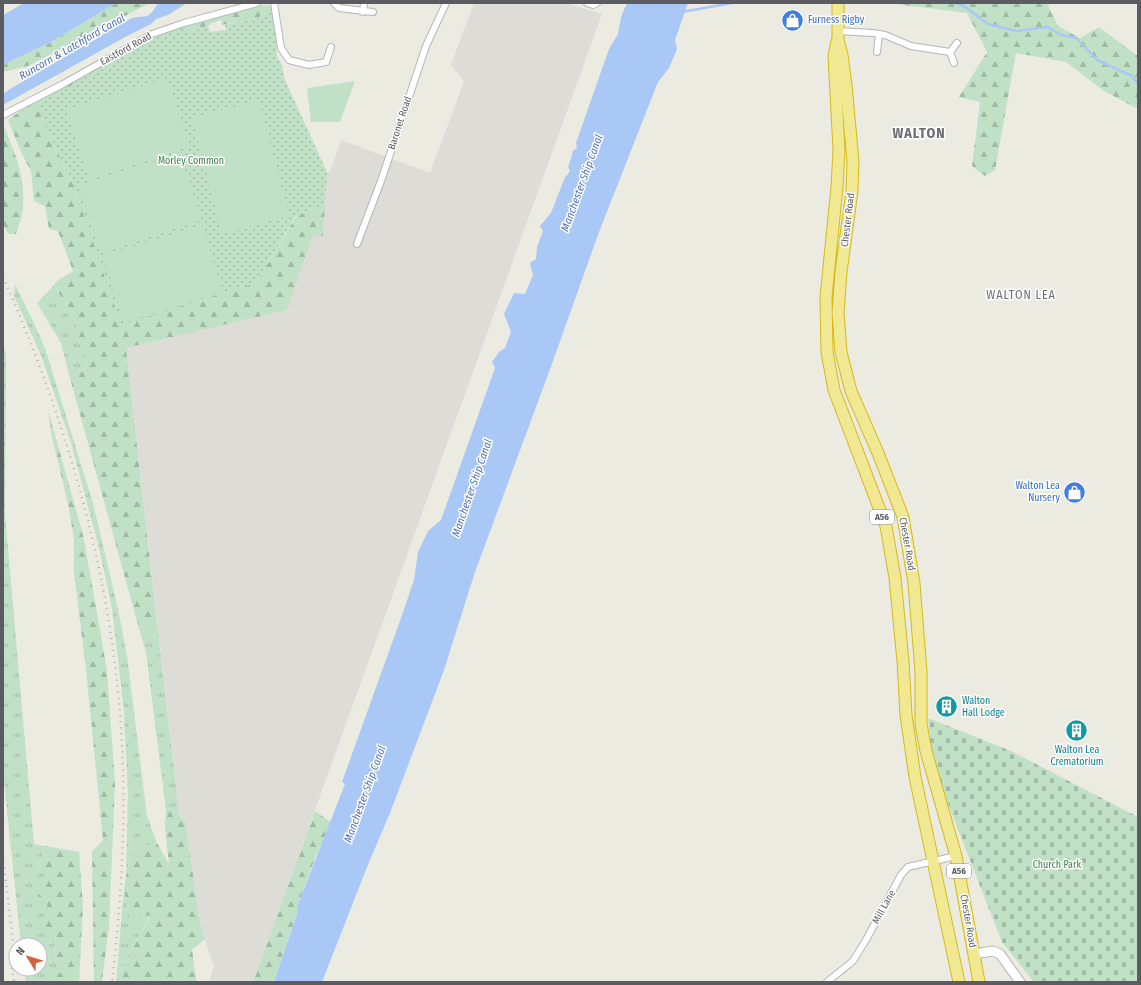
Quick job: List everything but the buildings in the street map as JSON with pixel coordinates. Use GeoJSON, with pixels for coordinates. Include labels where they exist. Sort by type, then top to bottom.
{"type":"FeatureCollection","features":[{"type":"Feature","properties":{"kind":"highway","name":"Chester Road"},"geometry":{"type":"LineString","coordinates":[[838,3],[838,35],[834,56],[839,150],[838,187],[826,297],[826,352],[834,390],[886,526],[895,578],[903,661],[906,714],[915,776],[959,982]]}},
{"type":"Feature","properties":{"kind":"highway","name":"Chester Road"},"geometry":{"type":"LineString","coordinates":[[838,35],[846,86],[853,161],[852,191],[841,272],[838,313],[841,352],[851,391],[878,453],[903,518],[914,583],[921,672],[921,724],[926,751],[956,856],[979,982]]}},
{"type":"Feature","properties":{"kind":"street","name":"Eastford Road"},"geometry":{"type":"LineString","coordinates":[[3,115],[152,34],[184,23],[257,3]]}},
{"type":"Feature","properties":{"kind":"street"},"geometry":{"type":"LineString","coordinates":[[274,3],[281,48],[289,60],[310,66],[326,62],[331,47]]}},
{"type":"Feature","properties":{"kind":"street"},"geometry":{"type":"LineString","coordinates":[[334,3],[339,8],[373,12]]}},
{"type":"Feature","properties":{"kind":"street"},"geometry":{"type":"LineString","coordinates":[[363,12],[364,3]]}},
{"type":"Feature","properties":{"kind":"street","name":"Baronet Road"},"geometry":{"type":"LineString","coordinates":[[358,244],[381,181],[426,46],[446,3]]}},
{"type":"Feature","properties":{"kind":"street"},"geometry":{"type":"LineString","coordinates":[[587,3],[593,5],[597,3]]}},
{"type":"Feature","properties":{"kind":"street"},"geometry":{"type":"LineString","coordinates":[[838,35],[860,31],[879,34],[910,46],[950,52]]}},
{"type":"Feature","properties":{"kind":"street"},"geometry":{"type":"LineString","coordinates":[[877,52],[879,34]]}},
{"type":"Feature","properties":{"kind":"street"},"geometry":{"type":"LineString","coordinates":[[950,52],[957,43]]}},
{"type":"Feature","properties":{"kind":"street"},"geometry":{"type":"LineString","coordinates":[[950,52],[954,63]]}},
{"type":"Feature","properties":{"kind":"street","name":"Mill Lane"},"geometry":{"type":"LineString","coordinates":[[827,982],[853,961],[901,875],[908,867],[956,856]]}},
{"type":"Feature","properties":{"kind":"street"},"geometry":{"type":"LineString","coordinates":[[974,954],[993,951],[1000,954],[1020,982]]}},
{"type":"Feature","properties":{"kind":"shaded area"},"geometry":{"type":"Polygon","coordinates":[[[474,3],[566,3],[602,14],[253,982],[209,982],[214,967],[200,925],[186,824],[179,813],[126,348],[287,310],[313,234],[323,236],[327,172],[330,172],[341,140],[430,173],[464,81],[451,65],[474,3]]]}},
{"type":"Feature","properties":{"kind":"green space"},"geometry":{"type":"Polygon","coordinates":[[[116,3],[150,3],[28,66],[3,72],[3,65],[51,42],[116,3]]]}},
{"type":"Feature","properties":{"kind":"green space"},"geometry":{"type":"Polygon","coordinates":[[[888,3],[1047,3],[1058,26],[1080,38],[1099,27],[1138,56],[1138,109],[1104,91],[1066,62],[1016,53],[995,170],[985,176],[972,166],[980,102],[959,97],[987,52],[967,13],[888,3]]]}},
{"type":"Feature","properties":{"kind":"green space"},"geometry":{"type":"Polygon","coordinates":[[[265,5],[267,12],[254,20],[222,25],[221,20],[208,26],[187,32],[185,27],[55,146],[75,188],[121,324],[256,283],[296,217],[313,208],[325,206],[323,236],[313,235],[287,310],[126,348],[155,605],[150,611],[155,622],[150,628],[138,625],[70,378],[88,366],[80,346],[76,322],[54,285],[57,281],[73,271],[58,231],[49,229],[45,206],[34,201],[31,171],[21,152],[8,120],[23,109],[86,71],[152,34],[265,5]]]}},
{"type":"Feature","properties":{"kind":"green space","name":"Morley Common"},"geometry":{"type":"Polygon","coordinates":[[[265,5],[272,7],[274,11],[277,56],[282,66],[285,80],[327,172],[325,206],[313,208],[295,217],[256,283],[121,325],[75,188],[55,146],[38,104],[153,39],[185,26],[188,32],[208,26],[210,32],[226,30],[225,25],[254,20],[267,12],[265,5]]]}},
{"type":"Feature","properties":{"kind":"green space"},"geometry":{"type":"Polygon","coordinates":[[[167,78],[189,146],[89,179],[67,110],[167,78]]]}},
{"type":"Feature","properties":{"kind":"green space"},"geometry":{"type":"Polygon","coordinates":[[[355,81],[340,122],[311,122],[307,88],[355,81]]]}},
{"type":"Feature","properties":{"kind":"green space"},"geometry":{"type":"Polygon","coordinates":[[[259,100],[289,216],[222,234],[192,118],[259,100]]]}},
{"type":"Feature","properties":{"kind":"green space"},"geometry":{"type":"Polygon","coordinates":[[[3,124],[18,164],[23,185],[23,210],[16,234],[8,234],[3,224],[3,124]]]}},
{"type":"Feature","properties":{"kind":"green space"},"geometry":{"type":"Polygon","coordinates":[[[180,153],[202,220],[101,253],[79,186],[180,153]]]}},
{"type":"Feature","properties":{"kind":"green space"},"geometry":{"type":"Polygon","coordinates":[[[202,225],[223,291],[124,323],[103,256],[202,225]]]}},
{"type":"Feature","properties":{"kind":"green space"},"geometry":{"type":"Polygon","coordinates":[[[15,284],[45,348],[93,503],[118,609],[127,656],[147,816],[157,843],[131,849],[126,878],[128,793],[124,712],[112,608],[99,548],[71,443],[41,355],[14,296],[15,284]]]}},
{"type":"Feature","properties":{"kind":"green space"},"geometry":{"type":"Polygon","coordinates":[[[54,285],[76,322],[80,346],[88,366],[70,378],[61,343],[37,303],[54,285]]]}},
{"type":"Feature","properties":{"kind":"green space"},"geometry":{"type":"Polygon","coordinates":[[[3,341],[6,355],[5,514],[34,844],[45,846],[37,871],[49,875],[48,902],[56,932],[54,958],[69,967],[57,975],[55,982],[26,982],[25,977],[48,977],[48,937],[20,937],[3,772],[3,341]]]}},
{"type":"Feature","properties":{"kind":"green space"},"geometry":{"type":"Polygon","coordinates":[[[48,410],[83,535],[107,671],[115,784],[109,926],[102,982],[94,982],[92,852],[103,840],[86,669],[74,573],[74,538],[68,504],[52,437],[48,410]]]}},
{"type":"Feature","properties":{"kind":"green space"},"geometry":{"type":"Polygon","coordinates":[[[155,605],[178,805],[166,810],[146,653],[138,625],[151,628],[150,611],[155,605]]]}},
{"type":"Feature","properties":{"kind":"green space","name":"Church Park"},"geometry":{"type":"Polygon","coordinates":[[[928,718],[1011,751],[1138,817],[1138,982],[1034,982],[1002,942],[950,809],[932,757],[928,718]]]}},
{"type":"Feature","properties":{"kind":"green space"},"geometry":{"type":"Polygon","coordinates":[[[178,805],[179,814],[186,824],[200,925],[205,939],[192,950],[197,982],[121,982],[117,976],[151,915],[128,918],[124,888],[131,849],[157,843],[169,864],[165,829],[166,810],[178,805]]]}},
{"type":"Feature","properties":{"kind":"green space"},"geometry":{"type":"Polygon","coordinates":[[[315,811],[331,822],[317,853],[297,907],[297,913],[274,982],[253,982],[315,811]]]}},
{"type":"Feature","properties":{"kind":"green space"},"geometry":{"type":"Polygon","coordinates":[[[45,846],[79,852],[83,907],[79,982],[55,982],[57,975],[68,967],[54,958],[56,932],[41,930],[48,902],[38,898],[49,875],[37,871],[45,846]]]}},
{"type":"Feature","properties":{"kind":"green space"},"geometry":{"type":"Polygon","coordinates":[[[124,888],[128,918],[151,914],[117,976],[121,982],[116,982],[124,888]]]}},
{"type":"Feature","properties":{"kind":"water"},"geometry":{"type":"Polygon","coordinates":[[[24,3],[116,3],[51,42],[3,65],[3,15],[24,3]]]}},
{"type":"Feature","properties":{"kind":"water"},"geometry":{"type":"Polygon","coordinates":[[[158,3],[187,3],[168,15],[156,19],[151,24],[3,105],[3,94],[10,89],[130,19],[148,15],[158,3]]]}},
{"type":"Feature","properties":{"kind":"water","name":"Manchester Ship Canal"},"geometry":{"type":"Polygon","coordinates":[[[627,3],[688,3],[675,40],[677,49],[669,68],[658,82],[599,232],[475,572],[444,670],[390,813],[322,982],[274,982],[297,914],[297,907],[345,784],[342,782],[414,580],[418,552],[428,531],[441,520],[495,368],[492,362],[499,352],[505,348],[511,332],[504,314],[514,293],[525,294],[533,275],[530,264],[536,259],[537,247],[543,231],[540,226],[551,213],[565,177],[570,170],[568,168],[573,151],[577,148],[576,143],[609,49],[618,34],[621,17],[627,3]]]}},
{"type":"Feature","properties":{"kind":"waterway"},"geometry":{"type":"LineString","coordinates":[[682,12],[732,3]]}},
{"type":"Feature","properties":{"kind":"waterway"},"geometry":{"type":"LineString","coordinates":[[955,3],[964,6],[988,24],[1016,31],[1048,27],[1061,35],[1076,38],[1097,60],[1132,76],[1138,84]]}},
{"type":"Feature","properties":{"kind":"railway"},"geometry":{"type":"LineString","coordinates":[[3,277],[28,336],[70,457],[87,518],[101,581],[112,644],[120,708],[123,772],[121,877],[112,982]]}},
{"type":"Feature","properties":{"kind":"railway"},"geometry":{"type":"LineString","coordinates":[[3,856],[12,937]]}},
{"type":"Feature","properties":{"kind":"railway"},"geometry":{"type":"LineString","coordinates":[[13,977],[14,982]]}},
{"type":"Feature","properties":{"kind":"place","name":"Furness Rigby"},"geometry":{"type":"Point","coordinates":[793,20]}},
{"type":"Feature","properties":{"kind":"place","name":"Walton Lea Nursery"},"geometry":{"type":"Point","coordinates":[1075,492]}},
{"type":"Feature","properties":{"kind":"place","name":"Walton Hall Lodge"},"geometry":{"type":"Point","coordinates":[947,707]}},
{"type":"Feature","properties":{"kind":"place","name":"Walton Lea Crematorium"},"geometry":{"type":"Point","coordinates":[1077,730]}},
{"type":"Feature","properties":{"kind":"district","name":"WALTON"},"geometry":{"type":"Point","coordinates":[919,133]}},
{"type":"Feature","properties":{"kind":"district","name":"WALTON LEA"},"geometry":{"type":"Point","coordinates":[1021,295]}},
{"type":"Feature","properties":{"kind":"water label","name":"Runcorn & Latchford Canal"},"geometry":{"type":"Point","coordinates":[72,47]}}]}
